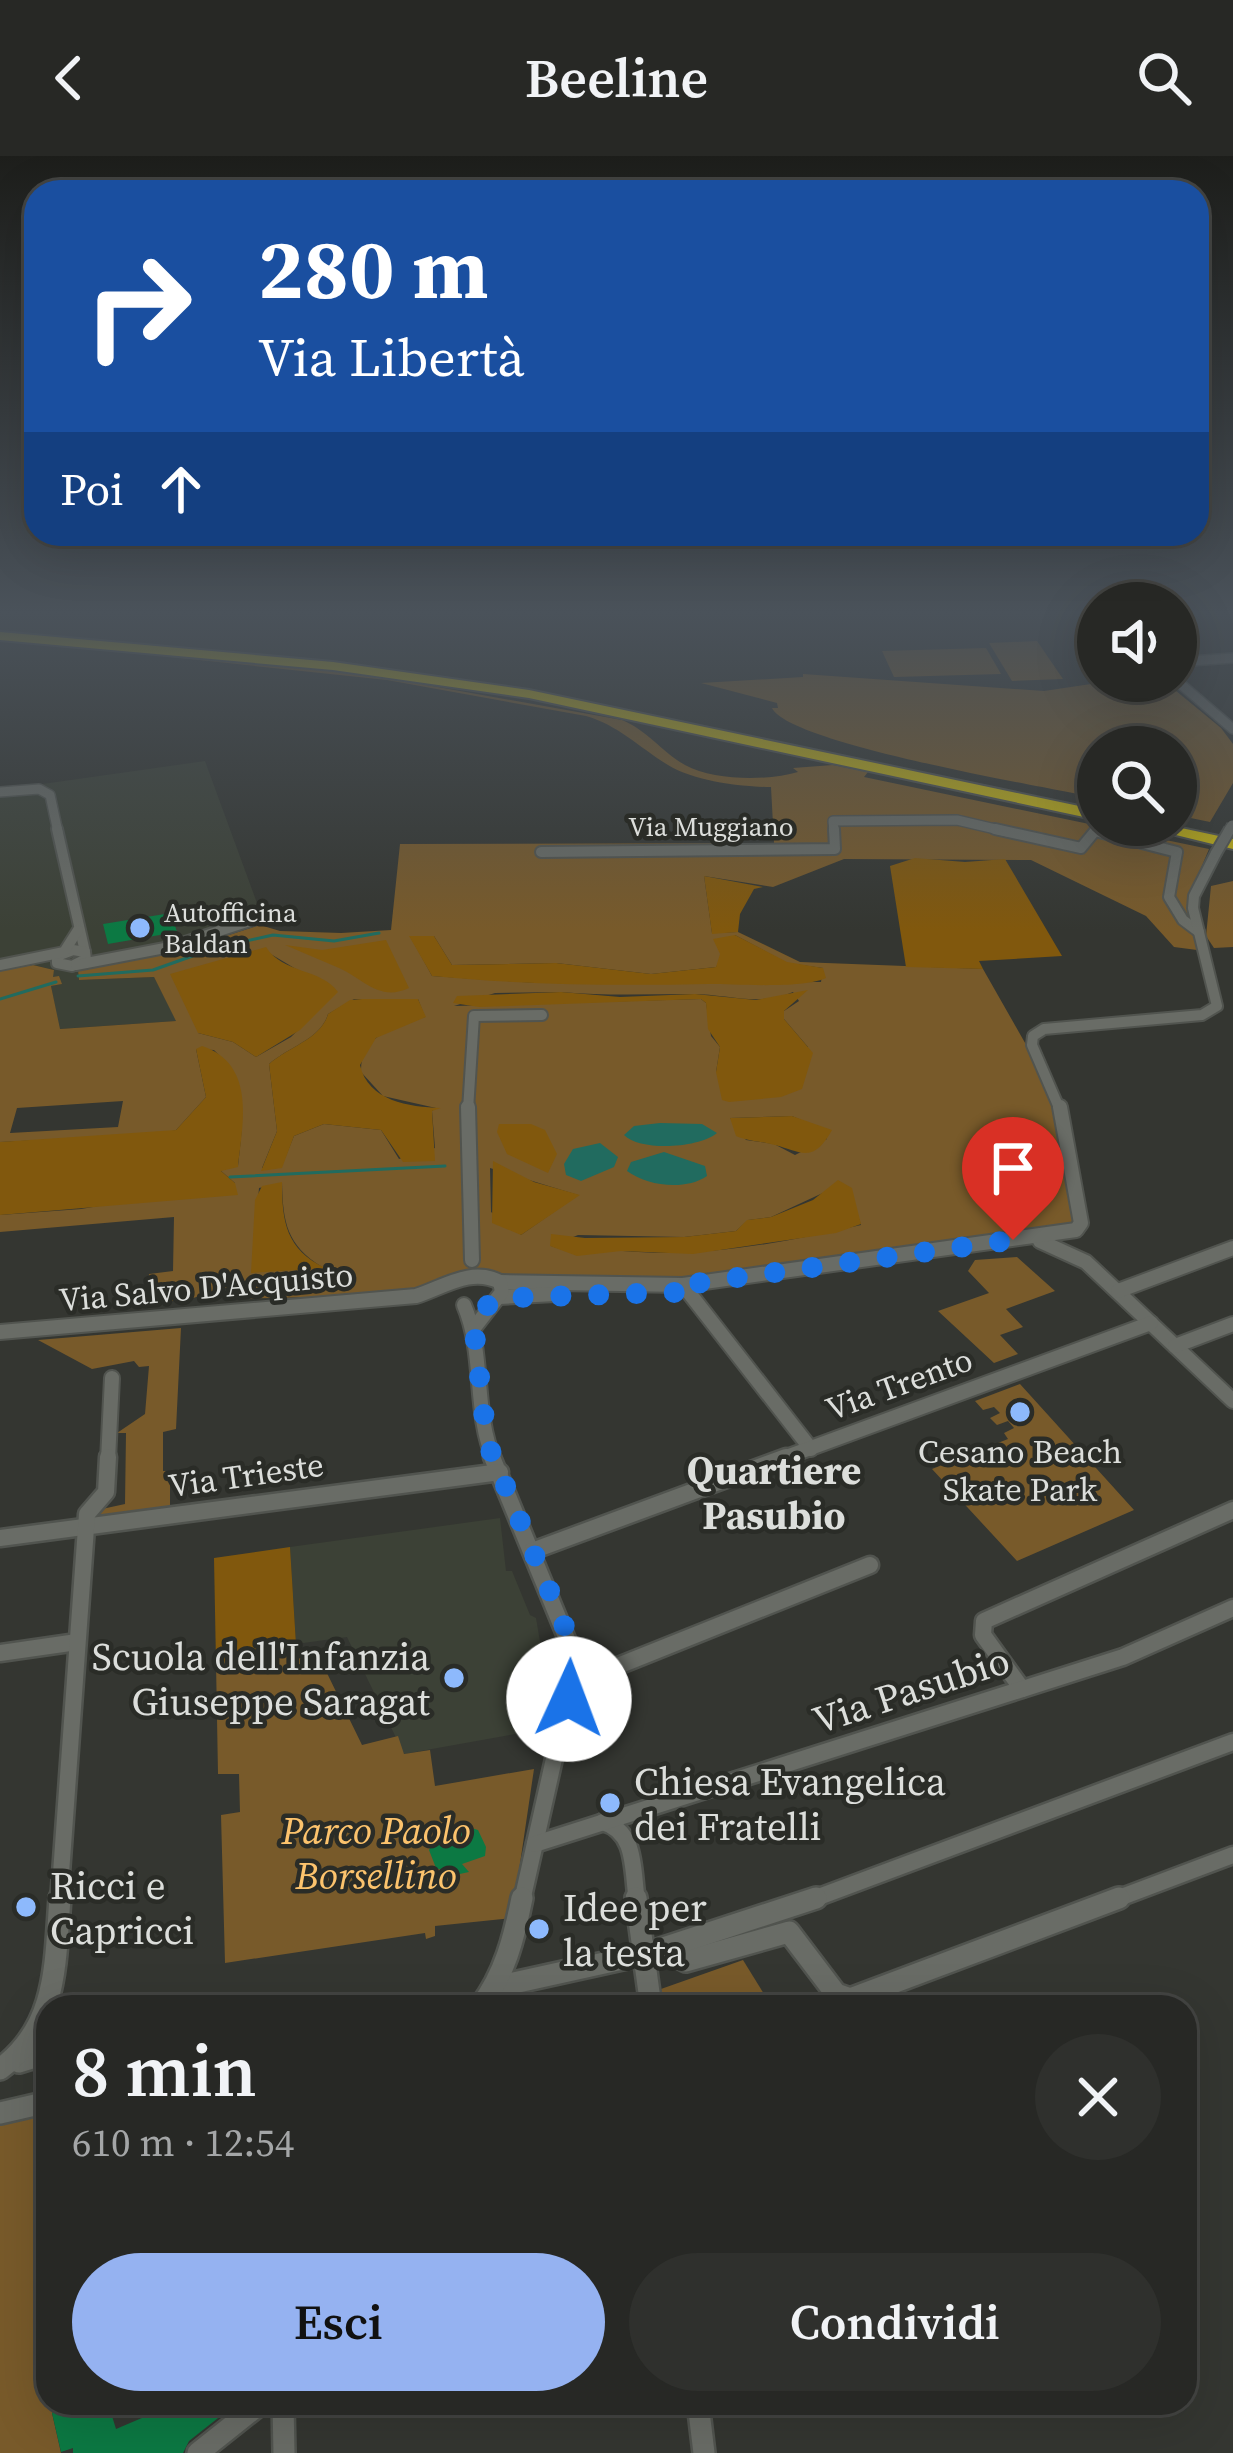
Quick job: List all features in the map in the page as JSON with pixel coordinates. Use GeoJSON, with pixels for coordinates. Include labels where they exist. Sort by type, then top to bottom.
{"type":"FeatureCollection","features":[{"type":"Feature","properties":{"kind":"highway"},"geometry":{"type":"LineString","coordinates":[[636,716],[1077,807]]}},
{"type":"Feature","properties":{"kind":"highway"},"geometry":{"type":"LineString","coordinates":[[1197,832],[1228,845]]}},
{"type":"Feature","properties":{"kind":"highway"},"geometry":{"type":"LineString","coordinates":[[1197,838],[1228,845]]}},
{"type":"Feature","properties":{"kind":"street"},"geometry":{"type":"LineString","coordinates":[[0,792],[40,789],[50,795],[83,958]]}},
{"type":"Feature","properties":{"kind":"street","name":"Via Muggiano"},"geometry":{"type":"LineString","coordinates":[[541,852],[835,849],[832,821],[957,820],[1082,848],[1095,831],[1177,852],[1169,897],[1199,932]]}},
{"type":"Feature","properties":{"kind":"street","name":"Via Muggiano"},"geometry":{"type":"LineString","coordinates":[[1063,1235],[1081,1223],[1080,1205],[1061,1131],[1060,1101],[1032,1045],[1033,1036],[1044,1029],[1209,1012],[1219,998],[1199,932],[1194,896],[1228,845],[1233,825]]}},
{"type":"Feature","properties":{"kind":"street"},"geometry":{"type":"LineString","coordinates":[[0,965],[62,958],[109,960],[182,944],[256,919]]}},
{"type":"Feature","properties":{"kind":"street"},"geometry":{"type":"LineString","coordinates":[[62,958],[78,930]]}},
{"type":"Feature","properties":{"kind":"street"},"geometry":{"type":"LineString","coordinates":[[494,1290],[472,1260],[468,1120],[474,1016],[542,1015]]}},
{"type":"Feature","properties":{"kind":"street"},"geometry":{"type":"LineString","coordinates":[[416,1296],[459,1280],[494,1290],[685,1288],[971,1254],[1063,1235],[1233,1401]]}},
{"type":"Feature","properties":{"kind":"street"},"geometry":{"type":"LineString","coordinates":[[1034,1239],[1086,1262]]}},
{"type":"Feature","properties":{"kind":"street"},"geometry":{"type":"LineString","coordinates":[[1118,1291],[1233,1248]]}},
{"type":"Feature","properties":{"kind":"street"},"geometry":{"type":"LineString","coordinates":[[472,1260],[452,1294],[474,1328],[483,1428],[574,1649],[573,1684],[550,1756],[536,1844],[512,1945],[489,1995]]}},
{"type":"Feature","properties":{"kind":"street"},"geometry":{"type":"LineString","coordinates":[[685,1288],[811,1449]]}},
{"type":"Feature","properties":{"kind":"street"},"geometry":{"type":"LineString","coordinates":[[416,1296],[461,1304],[494,1290]]}},
{"type":"Feature","properties":{"kind":"street"},"geometry":{"type":"LineString","coordinates":[[474,1328],[494,1290]]}},
{"type":"Feature","properties":{"kind":"street","name":"Via Salvo D'Acquisto"},"geometry":{"type":"LineString","coordinates":[[0,1333],[416,1296]]}},
{"type":"Feature","properties":{"kind":"street","name":"Via Trento"},"geometry":{"type":"LineString","coordinates":[[532,1551],[1151,1323]]}},
{"type":"Feature","properties":{"kind":"street"},"geometry":{"type":"LineString","coordinates":[[1175,1346],[1233,1324]]}},
{"type":"Feature","properties":{"kind":"street"},"geometry":{"type":"LineString","coordinates":[[55,1995],[87,1514],[106,1492],[112,1378]]}},
{"type":"Feature","properties":{"kind":"street","name":"Via Trieste"},"geometry":{"type":"LineString","coordinates":[[0,1538],[500,1472]]}},
{"type":"Feature","properties":{"kind":"street"},"geometry":{"type":"LineString","coordinates":[[1022,1689],[983,1635],[982,1624],[991,1616],[1233,1510]]}},
{"type":"Feature","properties":{"kind":"street"},"geometry":{"type":"LineString","coordinates":[[573,1684],[869,1565]]}},
{"type":"Feature","properties":{"kind":"street","name":"Via Pasubio"},"geometry":{"type":"LineString","coordinates":[[536,1844],[1123,1657],[1233,1608]]}},
{"type":"Feature","properties":{"kind":"street"},"geometry":{"type":"LineString","coordinates":[[0,1653],[77,1642]]}},
{"type":"Feature","properties":{"kind":"street"},"geometry":{"type":"LineString","coordinates":[[574,1649],[589,1662],[615,1667]]}},
{"type":"Feature","properties":{"kind":"street"},"geometry":{"type":"LineString","coordinates":[[495,1987],[654,1952],[835,1892],[1233,1742]]}},
{"type":"Feature","properties":{"kind":"street"},"geometry":{"type":"LineString","coordinates":[[602,1822],[616,1826],[628,1838],[654,1952],[652,1995]]}},
{"type":"Feature","properties":{"kind":"street"},"geometry":{"type":"LineString","coordinates":[[861,1995],[1233,1855]]}},
{"type":"Feature","properties":{"kind":"street"},"geometry":{"type":"LineString","coordinates":[[654,1952],[686,1961],[789,1932],[839,1995]]}},
{"type":"Feature","properties":{"kind":"street"},"geometry":{"type":"LineString","coordinates":[[1,2069],[36,2035]]}},
{"type":"Feature","properties":{"kind":"street"},"geometry":{"type":"LineString","coordinates":[[1,2069],[36,2057]]}},
{"type":"Feature","properties":{"kind":"street"},"geometry":{"type":"LineString","coordinates":[[0,2113],[36,2105]]}},
{"type":"Feature","properties":{"kind":"street"},"geometry":{"type":"LineString","coordinates":[[199,2453],[246,2415]]}},
{"type":"Feature","properties":{"kind":"street"},"geometry":{"type":"LineString","coordinates":[[284,2415],[284,2453]]}},
{"type":"Feature","properties":{"kind":"street"},"geometry":{"type":"LineString","coordinates":[[699,2415],[704,2453]]}},
{"type":"Feature","properties":{"kind":"shaded area"},"geometry":{"type":"Polygon","coordinates":[[[205,761],[264,922],[176,952],[78,970],[79,980],[154,977],[177,1021],[59,1029],[51,986],[61,984],[52,977],[54,970],[33,965],[0,970],[0,790],[205,761]]]}},
{"type":"Feature","properties":{"kind":"shaded area"},"geometry":{"type":"Polygon","coordinates":[[[915,858],[1005,859],[1062,956],[979,961],[983,969],[906,967],[890,866],[915,858]]]}},
{"type":"Feature","properties":{"kind":"shaded area"},"geometry":{"type":"Polygon","coordinates":[[[704,876],[763,887],[754,889],[740,914],[738,932],[712,934],[704,876]]]}},
{"type":"Feature","properties":{"kind":"shaded area"},"geometry":{"type":"Polygon","coordinates":[[[735,935],[787,962],[823,968],[826,978],[786,985],[604,985],[432,976],[409,936],[434,936],[452,965],[556,963],[651,974],[716,967],[720,954],[713,939],[735,935]]]}},
{"type":"Feature","properties":{"kind":"shaded area"},"geometry":{"type":"Polygon","coordinates":[[[386,940],[409,988],[398,992],[380,991],[285,945],[322,950],[386,940]]]}},
{"type":"Feature","properties":{"kind":"shaded area"},"geometry":{"type":"Polygon","coordinates":[[[266,947],[282,962],[322,979],[338,992],[300,1030],[256,1057],[233,1042],[198,1033],[170,974],[266,947]]]}},
{"type":"Feature","properties":{"kind":"shaded area"},"geometry":{"type":"Polygon","coordinates":[[[808,990],[784,1011],[784,1019],[813,1053],[802,1089],[781,1097],[729,1102],[722,1100],[716,1072],[720,1047],[708,1029],[706,1003],[701,999],[479,1007],[453,1003],[457,996],[561,992],[756,1000],[808,990]]]}},
{"type":"Feature","properties":{"kind":"shaded area"},"geometry":{"type":"Polygon","coordinates":[[[418,999],[426,1017],[376,1038],[360,1065],[372,1087],[392,1100],[441,1108],[432,1111],[435,1161],[403,1162],[381,1130],[324,1124],[294,1136],[282,1168],[261,1171],[277,1131],[269,1064],[311,1036],[328,1014],[350,1000],[418,999]]]}},
{"type":"Feature","properties":{"kind":"shaded area"},"geometry":{"type":"Polygon","coordinates":[[[202,1046],[231,1066],[242,1097],[238,1167],[221,1171],[235,1183],[238,1195],[0,1215],[0,1142],[176,1130],[206,1097],[196,1049],[202,1046]]]}},
{"type":"Feature","properties":{"kind":"shaded area"},"geometry":{"type":"Polygon","coordinates":[[[792,1116],[832,1130],[819,1148],[806,1153],[736,1136],[730,1118],[792,1116]]]}},
{"type":"Feature","properties":{"kind":"shaded area"},"geometry":{"type":"Polygon","coordinates":[[[499,1124],[531,1124],[545,1130],[557,1154],[548,1173],[507,1154],[497,1132],[499,1124]]]}},
{"type":"Feature","properties":{"kind":"shaded area"},"geometry":{"type":"Polygon","coordinates":[[[493,1161],[534,1182],[580,1195],[521,1235],[492,1223],[493,1161]]]}},
{"type":"Feature","properties":{"kind":"shaded area"},"geometry":{"type":"Polygon","coordinates":[[[838,1180],[852,1188],[861,1224],[836,1233],[693,1254],[621,1251],[577,1256],[550,1246],[551,1234],[684,1237],[736,1231],[747,1220],[771,1217],[813,1200],[838,1180]]]}},
{"type":"Feature","properties":{"kind":"shaded area"},"geometry":{"type":"Polygon","coordinates":[[[282,1182],[283,1210],[294,1243],[325,1268],[251,1273],[255,1200],[262,1186],[282,1182]]]}},
{"type":"Feature","properties":{"kind":"shaded area"},"geometry":{"type":"Polygon","coordinates":[[[500,1518],[506,1571],[512,1571],[530,1615],[536,1618],[543,1659],[539,1664],[543,1693],[533,1710],[538,1730],[404,1754],[347,1637],[296,1644],[290,1547],[500,1518]]]}},
{"type":"Feature","properties":{"kind":"shaded area"},"geometry":{"type":"Polygon","coordinates":[[[290,1547],[296,1644],[216,1663],[214,1558],[290,1547]]]}},
{"type":"Feature","properties":{"kind":"green space"},"geometry":{"type":"Polygon","coordinates":[[[587,716],[622,720],[685,765],[711,774],[771,777],[798,772],[793,768],[833,765],[868,772],[864,777],[1077,821],[1077,846],[1209,849],[1189,897],[1197,950],[1174,947],[1146,916],[1031,860],[844,859],[773,887],[704,876],[712,933],[738,932],[800,962],[983,969],[1053,1092],[1078,1218],[1072,1227],[682,1283],[518,1279],[487,1272],[410,1292],[231,1299],[231,1286],[187,1300],[146,1303],[149,1274],[173,1271],[174,1217],[0,1232],[0,1215],[81,1209],[235,1183],[220,1170],[238,1166],[242,1118],[239,1090],[226,1063],[214,1050],[196,1049],[206,1097],[176,1130],[0,1142],[0,970],[33,965],[54,970],[53,977],[59,976],[62,984],[51,986],[60,1029],[176,1021],[154,977],[79,980],[78,970],[176,952],[260,925],[280,931],[391,930],[400,844],[774,843],[771,787],[718,782],[679,771],[619,731],[587,716]],[[735,935],[716,967],[651,974],[556,963],[452,965],[434,936],[410,936],[432,976],[536,983],[821,982],[823,968],[787,963],[735,935]],[[269,953],[198,1033],[233,1042],[256,1057],[291,1037],[329,1000],[301,972],[269,953]],[[793,992],[756,999],[495,993],[454,1006],[701,999],[706,1003],[711,1036],[720,1047],[716,1072],[808,1047],[784,1019],[784,1011],[799,1001],[793,992]],[[354,999],[328,1014],[311,1036],[269,1064],[277,1131],[262,1168],[281,1168],[294,1136],[324,1124],[381,1130],[399,1159],[435,1148],[432,1111],[436,1108],[383,1096],[361,1072],[366,1049],[373,1041],[392,1028],[425,1017],[418,999],[354,999]],[[123,1101],[17,1108],[10,1133],[118,1127],[123,1101]],[[792,1116],[730,1118],[746,1140],[774,1144],[795,1155],[827,1139],[817,1127],[792,1116]],[[490,1168],[491,1212],[521,1235],[578,1195],[490,1168]],[[282,1183],[259,1188],[254,1248],[277,1271],[322,1267],[301,1250],[289,1232],[282,1183]],[[827,1191],[771,1217],[748,1220],[736,1231],[684,1237],[578,1235],[551,1246],[580,1252],[713,1251],[861,1225],[853,1199],[827,1191]]]}},
{"type":"Feature","properties":{"kind":"green space"},"geometry":{"type":"Polygon","coordinates":[[[782,716],[1207,716],[1233,744],[1233,783],[1210,822],[1197,819],[1197,726],[1077,726],[1077,794],[823,736],[782,716]]]}},
{"type":"Feature","properties":{"kind":"green space"},"geometry":{"type":"Polygon","coordinates":[[[1233,881],[1233,947],[1214,948],[1206,936],[1211,886],[1233,881]]]}},
{"type":"Feature","properties":{"kind":"green space"},"geometry":{"type":"Polygon","coordinates":[[[1017,1257],[1055,1291],[1006,1309],[1023,1327],[1000,1335],[1018,1354],[994,1363],[938,1311],[989,1293],[968,1271],[975,1260],[1017,1257]]]}},
{"type":"Feature","properties":{"kind":"green space"},"geometry":{"type":"Polygon","coordinates":[[[181,1328],[176,1429],[163,1432],[163,1471],[170,1471],[170,1507],[97,1517],[102,1509],[125,1504],[126,1433],[117,1433],[145,1414],[149,1366],[139,1367],[134,1361],[92,1369],[38,1340],[181,1328]]]}},
{"type":"Feature","properties":{"kind":"green space"},"geometry":{"type":"Polygon","coordinates":[[[1020,1384],[1134,1510],[1017,1561],[932,1469],[1008,1439],[1004,1433],[1014,1428],[1008,1421],[997,1425],[990,1418],[1000,1413],[994,1407],[983,1410],[975,1401],[1020,1384]]]}},
{"type":"Feature","properties":{"kind":"green space","name":"Parco Paolo Borsellino"},"geometry":{"type":"Polygon","coordinates":[[[296,1644],[313,1674],[325,1669],[362,1745],[398,1736],[404,1754],[430,1750],[435,1786],[534,1769],[512,1918],[435,1926],[435,1936],[426,1939],[425,1933],[225,1963],[221,1815],[240,1812],[239,1774],[218,1774],[216,1663],[296,1644]]]}},
{"type":"Feature","properties":{"kind":"green space"},"geometry":{"type":"Polygon","coordinates":[[[743,1960],[765,1995],[662,1995],[661,1989],[743,1960]]]}},
{"type":"Feature","properties":{"kind":"green space"},"geometry":{"type":"Polygon","coordinates":[[[36,2112],[36,2415],[52,2415],[61,2453],[0,2453],[0,2125],[36,2112]]]}},
{"type":"Feature","properties":{"kind":"water"},"geometry":{"type":"Polygon","coordinates":[[[702,1124],[717,1133],[670,1146],[643,1144],[624,1135],[634,1126],[702,1124]]]}},
{"type":"Feature","properties":{"kind":"water"},"geometry":{"type":"Polygon","coordinates":[[[600,1143],[618,1157],[614,1167],[581,1181],[566,1175],[564,1164],[573,1149],[600,1143]]]}},
{"type":"Feature","properties":{"kind":"water"},"geometry":{"type":"Polygon","coordinates":[[[664,1152],[705,1166],[707,1176],[688,1184],[666,1185],[627,1171],[631,1162],[664,1152]]]}},
{"type":"Feature","properties":{"kind":"building","name":"Autofficina Baldan"},"geometry":{"type":"Polygon","coordinates":[[[171,913],[177,932],[108,944],[103,924],[171,913]]]}},
{"type":"Feature","properties":{"kind":"building"},"geometry":{"type":"Polygon","coordinates":[[[458,1824],[478,1830],[486,1847],[485,1856],[462,1864],[469,1872],[455,1875],[436,1868],[429,1850],[439,1832],[458,1824]]]}},
{"type":"Feature","properties":{"kind":"building"},"geometry":{"type":"Polygon","coordinates":[[[52,2415],[112,2415],[116,2429],[149,2415],[222,2415],[189,2441],[183,2453],[73,2453],[73,2448],[61,2452],[52,2415]]]}},
{"type":"Feature","properties":{"kind":"waterway"},"geometry":{"type":"LineString","coordinates":[[78,976],[153,970],[215,948],[273,935],[334,941],[379,933]]}},
{"type":"Feature","properties":{"kind":"waterway"},"geometry":{"type":"LineString","coordinates":[[0,999],[56,982]]}},
{"type":"Feature","properties":{"kind":"waterway"},"geometry":{"type":"LineString","coordinates":[[230,1177],[445,1166]]}},
{"type":"Feature","properties":{"kind":"place","name":"Autofficina Baldan"},"geometry":{"type":"Point","coordinates":[140,928]}},
{"type":"Feature","properties":{"kind":"place","name":"Cesano Beach Skate Park"},"geometry":{"type":"Point","coordinates":[1020,1412]}},
{"type":"Feature","properties":{"kind":"place","name":"Scuola dell'Infanzia Giuseppe Saragat"},"geometry":{"type":"Point","coordinates":[454,1678]}},
{"type":"Feature","properties":{"kind":"place","name":"Chiesa Evangelica dei Fratelli"},"geometry":{"type":"Point","coordinates":[610,1803]}},
{"type":"Feature","properties":{"kind":"place","name":"Ricci e Capricci"},"geometry":{"type":"Point","coordinates":[26,1907]}},
{"type":"Feature","properties":{"kind":"place","name":"Idee per la testa"},"geometry":{"type":"Point","coordinates":[539,1929]}},
{"type":"Feature","properties":{"kind":"district","name":"Quartiere Pasubio"},"geometry":{"type":"Point","coordinates":[774,1492]}},
{"type":"Feature","properties":{"kind":"route"},"geometry":{"type":"LineString","coordinates":[[569,1699],[574,1649],[483,1428],[474,1328],[488,1305],[499,1298],[542,1293],[687,1292],[683,1285],[1013,1240]]}}]}
